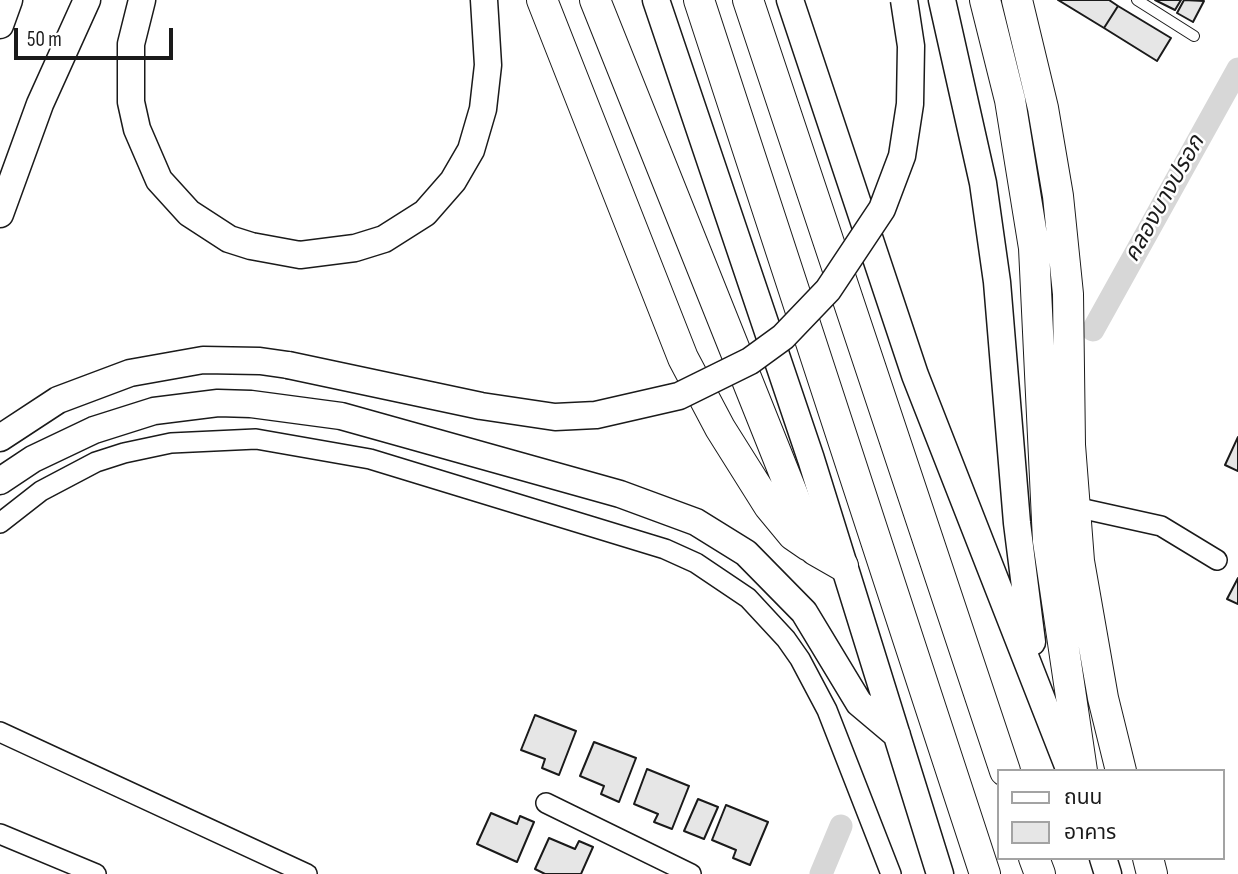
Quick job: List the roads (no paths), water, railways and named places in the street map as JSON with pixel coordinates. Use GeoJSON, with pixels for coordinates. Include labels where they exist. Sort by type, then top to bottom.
{"type":"FeatureCollection","features":[{"type":"Feature","properties":{"kind":"main road"},"geometry":{"type":"LineString","coordinates":[[0,25],[9,0]]}},
{"type":"Feature","properties":{"kind":"main road"},"geometry":{"type":"LineString","coordinates":[[0,214],[40,104],[87,0]]}},
{"type":"Feature","properties":{"kind":"main road"},"geometry":{"type":"LineString","coordinates":[[142,0],[129,72],[137,129],[159,180],[189,214],[229,239],[300,255],[355,248],[384,239],[412,223],[436,203],[463,166],[477,133],[488,65],[484,0]]}},
{"type":"Feature","properties":{"kind":"main road"},"geometry":{"type":"LineString","coordinates":[[542,0],[683,358],[720,428],[769,506],[793,535],[843,566]]}},
{"type":"Feature","properties":{"kind":"main road"},"geometry":{"type":"LineString","coordinates":[[596,0],[815,551]]}},
{"type":"Feature","properties":{"kind":"main road"},"geometry":{"type":"LineString","coordinates":[[699,0],[985,874]]}},
{"type":"Feature","properties":{"kind":"main road"},"geometry":{"type":"LineString","coordinates":[[748,0],[1004,769]]}},
{"type":"Feature","properties":{"kind":"main road"},"geometry":{"type":"LineString","coordinates":[[790,0],[915,374],[1069,769]]}},
{"type":"Feature","properties":{"kind":"main road"},"geometry":{"type":"LineString","coordinates":[[0,438],[58,400],[130,373],[203,360],[260,361],[288,365],[446,399],[555,417],[596,415],[679,396],[750,361],[783,337],[828,290],[882,209],[902,156],[910,104],[911,46],[904,0]]}},
{"type":"Feature","properties":{"kind":"main road"},"geometry":{"type":"LineString","coordinates":[[942,0],[963,89],[997,282],[1026,611],[1042,701]]}},
{"type":"Feature","properties":{"kind":"main road"},"geometry":{"type":"LineString","coordinates":[[985,0],[1010,100],[1034,248],[1048,541],[1082,769]]}},
{"type":"Feature","properties":{"kind":"main road"},"geometry":{"type":"LineString","coordinates":[[1017,0],[1043,108],[1064,242],[1070,445],[1075,507],[1089,624],[1102,698],[1120,769]]}},
{"type":"Feature","properties":{"kind":"main road"},"geometry":{"type":"LineString","coordinates":[[660,12],[802,433],[940,874]]}},
{"type":"Feature","properties":{"kind":"main road"},"geometry":{"type":"LineString","coordinates":[[0,481],[57,446],[124,419],[164,409],[229,403],[341,416],[620,494],[696,522],[746,553],[804,612],[859,703],[897,735]]}},
{"type":"Feature","properties":{"kind":"street"},"geometry":{"type":"LineString","coordinates":[[0,523],[41,491],[96,462],[171,443],[256,439],[370,459],[665,549],[696,563],[748,598],[793,649],[827,710],[891,874]]}},
{"type":"Feature","properties":{"kind":"street"},"geometry":{"type":"LineString","coordinates":[[1075,507],[1161,526],[1217,560]]}},
{"type":"Feature","properties":{"kind":"street"},"geometry":{"type":"LineString","coordinates":[[0,732],[307,874]]}},
{"type":"Feature","properties":{"kind":"street"},"geometry":{"type":"LineString","coordinates":[[546,803],[691,874]]}},
{"type":"Feature","properties":{"kind":"street"},"geometry":{"type":"LineString","coordinates":[[0,834],[96,874]]}},
{"type":"Feature","properties":{"kind":"lane"},"geometry":{"type":"LineString","coordinates":[[1137,0],[1194,36]]}},
{"type":"Feature","properties":{"kind":"waterway","name":"คลองบางปรอก"},"geometry":{"type":"LineString","coordinates":[[1093,330],[1238,69]]}},
{"type":"Feature","properties":{"kind":"waterway","name":"คลองบางปรอก"},"geometry":{"type":"LineString","coordinates":[[821,874],[841,826]]}}]}
